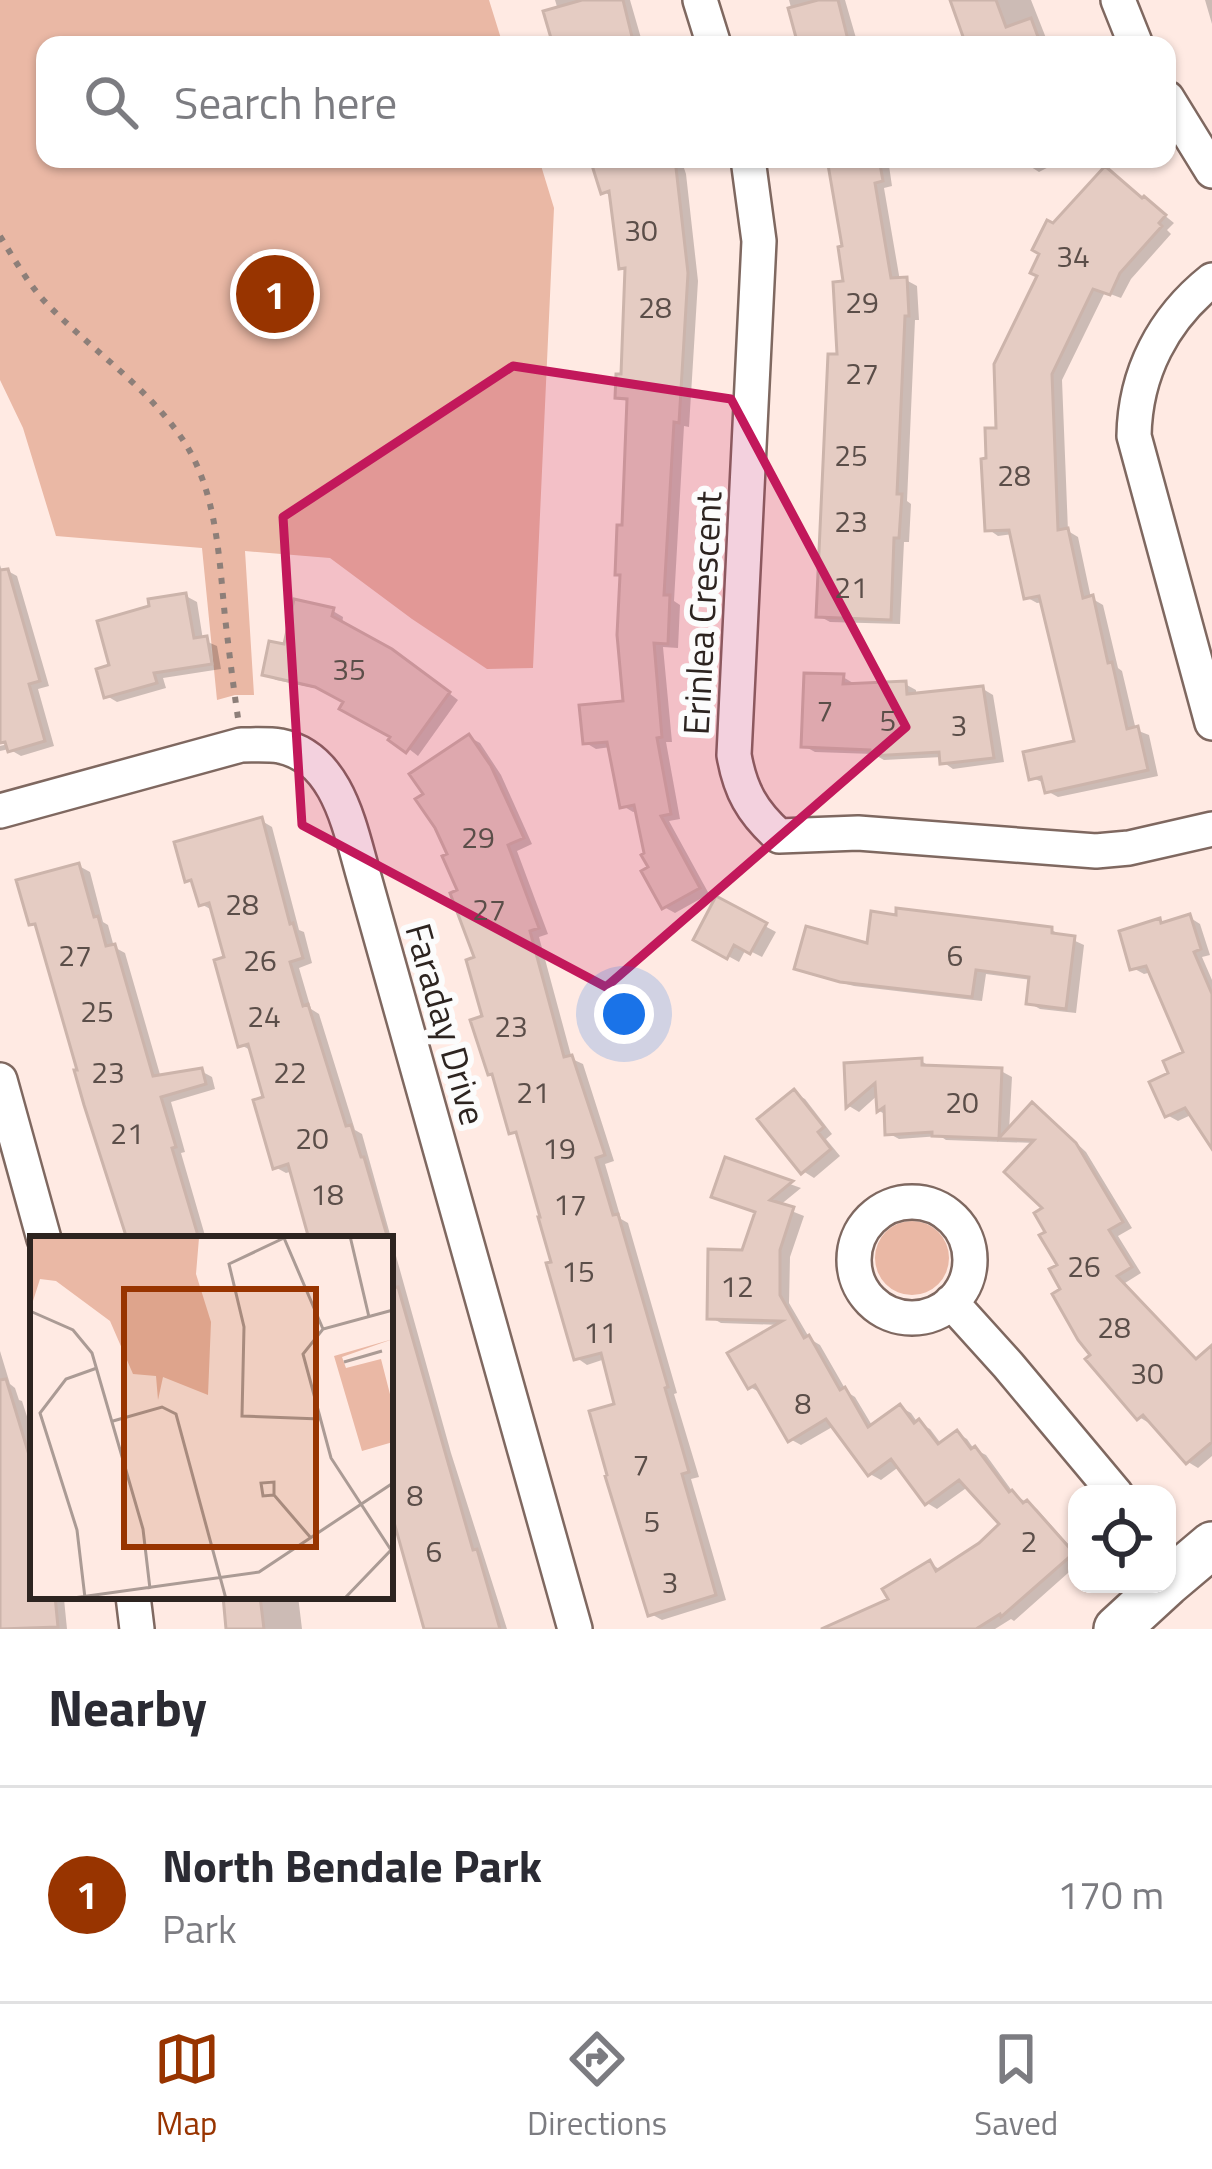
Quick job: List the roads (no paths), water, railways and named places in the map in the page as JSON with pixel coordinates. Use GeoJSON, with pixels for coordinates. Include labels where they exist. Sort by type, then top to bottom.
{"type":"FeatureCollection","features":[{"type":"Feature","properties":{"kind":"street"},"geometry":{"type":"LineString","coordinates":[[700,0],[711,36]]}},
{"type":"Feature","properties":{"kind":"street"},"geometry":{"type":"LineString","coordinates":[[1118,0],[1132,36]]}},
{"type":"Feature","properties":{"kind":"street"},"geometry":{"type":"LineString","coordinates":[[1176,113],[1212,171]]}},
{"type":"Feature","properties":{"kind":"street","name":"Erinlea Crescent"},"geometry":{"type":"LineString","coordinates":[[749,168],[759,241],[734,754],[738,778],[760,819],[778,836],[858,832],[1096,851],[1212,829]]}},
{"type":"Feature","properties":{"kind":"street"},"geometry":{"type":"LineString","coordinates":[[1212,280],[1191,297],[1161,335],[1134,408],[1134,436],[1212,723]]}},
{"type":"Feature","properties":{"kind":"street","name":"Faraday Drive"},"geometry":{"type":"LineString","coordinates":[[0,811],[241,745],[282,746],[313,760],[332,787],[345,812],[575,1629]]}},
{"type":"Feature","properties":{"kind":"street"},"geometry":{"type":"LineString","coordinates":[[0,1080],[43,1236]]}},
{"type":"Feature","properties":{"kind":"street"},"geometry":{"type":"LineString","coordinates":[[952,1302],[1109,1485]]}},
{"type":"Feature","properties":{"kind":"street"},"geometry":{"type":"LineString","coordinates":[[1118,1629],[1179,1567]]}},
{"type":"Feature","properties":{"kind":"street"},"geometry":{"type":"LineString","coordinates":[[133,1599],[137,1629]]}},
{"type":"Feature","properties":{"kind":"place","name":"North Bendale Park"},"geometry":{"type":"Point","coordinates":[275,294]}}]}
